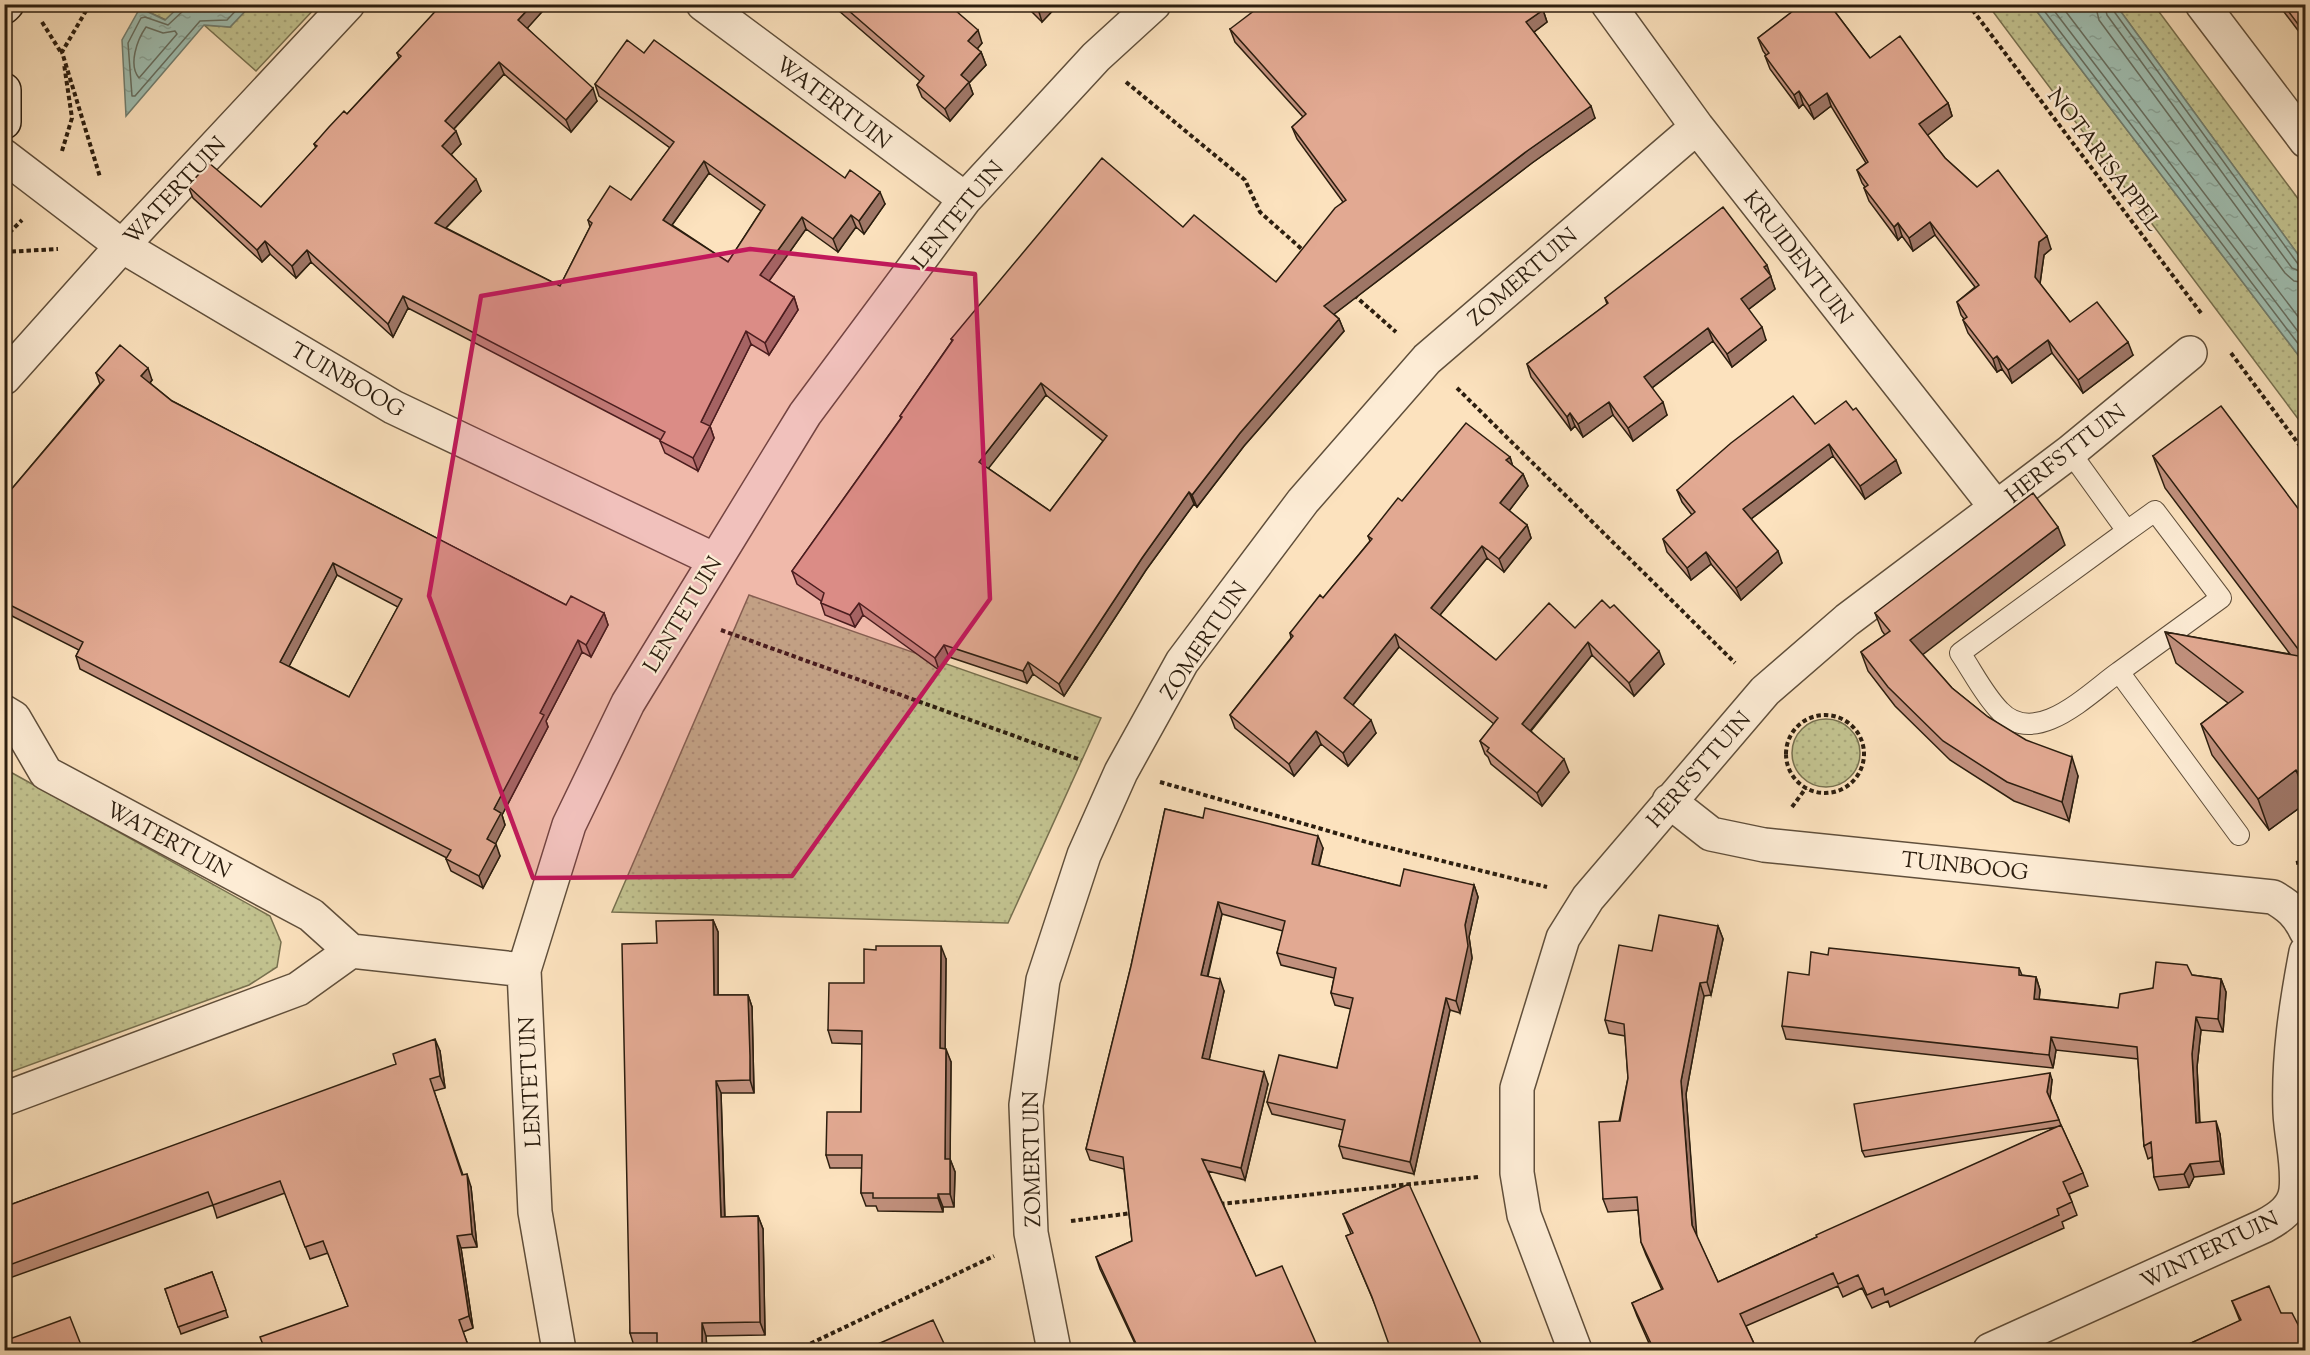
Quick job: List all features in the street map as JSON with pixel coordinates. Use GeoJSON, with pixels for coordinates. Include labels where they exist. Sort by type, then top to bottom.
{"type":"FeatureCollection","features":[{"type":"Feature","properties":{"kind":"street","name":"WATERTUIN"},"geometry":{"type":"LineString","coordinates":[[4,378],[122,246],[348,4]]}},
{"type":"Feature","properties":{"kind":"street","name":"WATERTUIN"},"geometry":{"type":"LineString","coordinates":[[703,4],[965,199]]}},
{"type":"Feature","properties":{"kind":"street","name":"LENTETUIN"},"geometry":{"type":"LineString","coordinates":[[560,1350],[536,1212],[524,970],[569,825],[628,703],[805,414],[965,199],[1096,57],[1154,4]]}},
{"type":"Feature","properties":{"kind":"street","name":"KRUIDENTUIN"},"geometry":{"type":"LineString","coordinates":[[1608,4],[1697,128],[1995,506]]}},
{"type":"Feature","properties":{"kind":"street"},"geometry":{"type":"LineString","coordinates":[[2202,4],[2306,141]]}},
{"type":"Feature","properties":{"kind":"street"},"geometry":{"type":"LineString","coordinates":[[4,90],[4,122]]}},
{"type":"Feature","properties":{"kind":"street","name":"ZOMERTUIN"},"geometry":{"type":"LineString","coordinates":[[1054,1350],[1031,1233],[1026,1105],[1043,980],[1084,855],[1121,772],[1182,662],[1303,501],[1427,359],[1697,128]]}},
{"type":"Feature","properties":{"kind":"street","name":"TUINBOOG"},"geometry":{"type":"LineString","coordinates":[[4,156],[51,189],[122,246],[393,407],[715,560]]}},
{"type":"Feature","properties":{"kind":"street","name":"HERFSTTUIN"},"geometry":{"type":"LineString","coordinates":[[1575,1350],[1524,1215],[1517,1173],[1517,1088],[1563,938],[1588,898],[1765,692],[1847,620],[1995,506],[2070,452],[2190,353]]}},
{"type":"Feature","properties":{"kind":"street","name":"WATERTUIN"},"geometry":{"type":"LineString","coordinates":[[4,712],[14,718],[45,773],[311,915],[351,951]]}},
{"type":"Feature","properties":{"kind":"street","name":"TUINBOOG"},"geometry":{"type":"LineString","coordinates":[[1669,801],[1711,834],[1764,844],[2273,897],[2288,905],[2300,918],[2306,931]]}},
{"type":"Feature","properties":{"kind":"street"},"geometry":{"type":"LineString","coordinates":[[4,1100],[298,989],[351,951],[524,970]]}},
{"type":"Feature","properties":{"kind":"street","name":"WINTERTUIN"},"geometry":{"type":"LineString","coordinates":[[1990,1350],[2280,1218],[2290,1205],[2296,1190],[2290,1111],[2292,1027],[2306,952]]}},
{"type":"Feature","properties":{"kind":"lane"},"geometry":{"type":"LineString","coordinates":[[2070,452],[2127,531]]}},
{"type":"Feature","properties":{"kind":"lane"},"geometry":{"type":"LineString","coordinates":[[2155,511],[2221,598],[2049,722],[2033,725],[2007,718],[1998,710],[1960,653],[2127,531],[2155,511]]}},
{"type":"Feature","properties":{"kind":"lane"},"geometry":{"type":"LineString","coordinates":[[2119,672],[2239,835]]}},
{"type":"Feature","properties":{"kind":"path","name":"NOTARISAPPEL"},"geometry":{"type":"LineString","coordinates":[[1968,4],[2202,314]]}},
{"type":"Feature","properties":{"kind":"path"},"geometry":{"type":"LineString","coordinates":[[16,8],[62,52],[72,118],[51,189]]}},
{"type":"Feature","properties":{"kind":"path"},"geometry":{"type":"LineString","coordinates":[[1096,57],[1245,180],[1260,212],[1313,259]]}},
{"type":"Feature","properties":{"kind":"path"},"geometry":{"type":"LineString","coordinates":[[1348,290],[1427,359],[1765,692]]}},
{"type":"Feature","properties":{"kind":"path"},"geometry":{"type":"LineString","coordinates":[[2230,351],[2306,454]]}},
{"type":"Feature","properties":{"kind":"path"},"geometry":{"type":"LineString","coordinates":[[1829,714],[1847,720],[1860,735],[1865,753],[1861,772],[1849,785],[1833,793],[1815,793],[1800,785],[1789,772],[1785,756],[1788,739],[1796,726],[1810,716],[1829,714]]}},
{"type":"Feature","properties":{"kind":"path"},"geometry":{"type":"LineString","coordinates":[[2292,863],[2306,861]]}},
{"type":"Feature","properties":{"kind":"path"},"geometry":{"type":"LineString","coordinates":[[1211,1204],[1483,1177]]}},
{"type":"Feature","properties":{"kind":"path"},"geometry":{"type":"LineString","coordinates":[[797,1350],[980,1264],[1031,1233],[1082,1218],[1140,1212]]}},
{"type":"Feature","properties":{"kind":"highlighted area"},"geometry":{"type":"Polygon","coordinates":[[[750,249],[975,274],[990,599],[792,876],[533,878],[429,596],[481,296],[750,249]]]}},
{"type":"Feature","properties":{"kind":"green space"},"geometry":{"type":"Polygon","coordinates":[[[142,5],[181,5],[166,20],[140,8],[142,5]]]}},
{"type":"Feature","properties":{"kind":"green space"},"geometry":{"type":"Polygon","coordinates":[[[251,5],[318,5],[256,71],[204,25],[230,27],[251,5]]]}},
{"type":"Feature","properties":{"kind":"green space"},"geometry":{"type":"Polygon","coordinates":[[[1988,5],[2032,5],[2305,364],[2305,428],[1988,5]]]}},
{"type":"Feature","properties":{"kind":"green space"},"geometry":{"type":"Polygon","coordinates":[[[2116,5],[2154,5],[2305,208],[2305,264],[2116,5]]]}},
{"type":"Feature","properties":{"kind":"green space"},"geometry":{"type":"Polygon","coordinates":[[[749,595],[1101,718],[1008,923],[612,912],[749,595]]]}},
{"type":"Feature","properties":{"kind":"green space"},"geometry":{"type":"Polygon","coordinates":[[[1826,719],[1839,722],[1850,729],[1857,740],[1860,753],[1857,766],[1850,777],[1839,784],[1826,787],[1813,784],[1802,777],[1795,766],[1792,753],[1795,740],[1802,729],[1813,722],[1826,719]]]}},
{"type":"Feature","properties":{"kind":"green space"},"geometry":{"type":"Polygon","coordinates":[[[5,769],[270,916],[281,942],[277,967],[249,985],[5,1074],[5,769]]]}},
{"type":"Feature","properties":{"kind":"water"},"geometry":{"type":"Polygon","coordinates":[[[181,5],[251,5],[230,27],[204,25],[126,116],[122,40],[140,8],[165,20],[181,5]]]}},
{"type":"Feature","properties":{"kind":"water"},"geometry":{"type":"Polygon","coordinates":[[[2032,5],[2116,5],[2305,264],[2305,364],[2032,5]]]}},
{"type":"Feature","properties":{"kind":"building"},"geometry":{"type":"Polygon","coordinates":[[[442,4],[533,4],[518,20],[593,88],[566,120],[499,62],[445,121],[456,131],[442,146],[476,179],[435,223],[560,286],[592,223],[588,220],[610,186],[631,200],[674,142],[595,84],[627,40],[644,53],[654,40],[845,178],[850,170],[880,192],[859,221],[851,215],[833,239],[802,217],[760,275],[794,297],[765,343],[746,331],[701,422],[710,426],[693,458],[660,441],[665,432],[403,296],[388,324],[307,250],[292,266],[265,241],[257,250],[188,186],[209,163],[261,207],[317,146],[314,144],[329,127],[344,111],[347,114],[401,56],[397,53],[442,4]],[[704,161],[663,220],[728,262],[765,205],[704,161]]]}},
{"type":"Feature","properties":{"kind":"building"},"geometry":{"type":"Polygon","coordinates":[[[841,4],[948,4],[978,30],[968,41],[981,52],[961,75],[969,82],[945,109],[917,85],[924,76],[841,4]]]}},
{"type":"Feature","properties":{"kind":"building"},"geometry":{"type":"Polygon","coordinates":[[[1031,4],[1046,4],[1039,12],[1031,4]]]}},
{"type":"Feature","properties":{"kind":"building"},"geometry":{"type":"Polygon","coordinates":[[[1263,4],[1539,4],[1543,10],[1526,22],[1591,106],[1527,151],[1324,306],[1339,319],[1240,433],[1192,495],[1189,492],[1142,558],[1059,684],[1028,662],[1023,671],[944,645],[935,658],[859,603],[850,615],[821,603],[824,593],[792,571],[902,417],[900,416],[953,340],[951,339],[1102,158],[1183,227],[1194,215],[1276,282],[1335,208],[1346,200],[1292,127],[1306,114],[1230,29],[1263,4]],[[1041,383],[979,462],[1050,511],[1107,436],[1041,383]]]}},
{"type":"Feature","properties":{"kind":"building"},"geometry":{"type":"Polygon","coordinates":[[[1802,4],[1829,4],[1870,58],[1900,36],[1948,103],[1919,124],[1945,158],[1977,187],[1998,170],[2047,236],[2039,242],[2035,277],[2070,322],[2097,302],[2128,342],[2078,380],[2048,340],[2008,370],[1997,356],[1993,359],[1963,320],[1967,317],[1957,302],[1979,285],[1930,222],[1909,238],[1898,223],[1894,227],[1864,188],[1868,185],[1857,170],[1868,162],[1827,93],[1809,106],[1799,91],[1794,95],[1765,56],[1769,53],[1758,38],[1802,4]]]}},
{"type":"Feature","properties":{"kind":"building"},"geometry":{"type":"Polygon","coordinates":[[[2283,4],[2306,4],[2306,35],[2283,4]]]}},
{"type":"Feature","properties":{"kind":"building"},"geometry":{"type":"Polygon","coordinates":[[[1723,207],[1767,265],[1764,267],[1771,276],[1741,299],[1762,327],[1727,354],[1708,328],[1644,377],[1663,402],[1628,428],[1609,402],[1578,424],[1570,413],[1567,417],[1527,364],[1608,303],[1605,298],[1723,207]]]}},
{"type":"Feature","properties":{"kind":"building"},"geometry":{"type":"Polygon","coordinates":[[[120,345],[148,368],[141,376],[172,401],[566,605],[571,596],[604,613],[586,645],[578,640],[540,713],[544,715],[494,809],[501,813],[487,839],[496,844],[479,876],[446,859],[451,850],[76,656],[83,642],[8,604],[4,608],[4,498],[104,380],[96,373],[120,345]],[[333,563],[280,662],[349,697],[402,599],[333,563]]]}},
{"type":"Feature","properties":{"kind":"building"},"geometry":{"type":"Polygon","coordinates":[[[1793,396],[1815,424],[1846,401],[1853,410],[1856,408],[1896,460],[1860,486],[1829,444],[1743,509],[1778,551],[1736,588],[1706,552],[1687,568],[1663,539],[1695,512],[1677,490],[1731,443],[1793,396]]]}},
{"type":"Feature","properties":{"kind":"building"},"geometry":{"type":"Polygon","coordinates":[[[2221,406],[2306,519],[2306,782],[2296,770],[2258,799],[2201,724],[2243,692],[2165,632],[2304,657],[2153,456],[2221,406]]]}},
{"type":"Feature","properties":{"kind":"building"},"geometry":{"type":"Polygon","coordinates":[[[1466,423],[1510,457],[1506,460],[1523,474],[1500,503],[1527,525],[1499,559],[1482,546],[1431,608],[1496,660],[1549,603],[1575,628],[1602,600],[1610,608],[1614,605],[1659,651],[1629,683],[1588,642],[1522,724],[1564,759],[1537,793],[1487,751],[1489,748],[1480,741],[1498,718],[1395,634],[1344,698],[1371,720],[1343,753],[1316,731],[1289,764],[1230,715],[1293,636],[1290,633],[1320,595],[1323,598],[1372,539],[1368,536],[1398,498],[1402,501],[1466,423]]]}},
{"type":"Feature","properties":{"kind":"building"},"geometry":{"type":"Polygon","coordinates":[[[2033,493],[2058,527],[1910,640],[1952,688],[1988,717],[2026,740],[2072,757],[2062,802],[2007,782],[1943,741],[1888,687],[1861,652],[1890,631],[1875,613],[2033,493]]]}},
{"type":"Feature","properties":{"kind":"building"},"geometry":{"type":"Polygon","coordinates":[[[1205,808],[1318,836],[1312,864],[1400,886],[1404,869],[1474,885],[1465,925],[1468,946],[1456,1001],[1446,998],[1410,1162],[1339,1146],[1345,1120],[1267,1102],[1279,1055],[1337,1068],[1353,998],[1331,993],[1336,968],[1277,953],[1285,921],[1218,902],[1201,975],[1220,979],[1202,1058],[1264,1072],[1241,1168],[1202,1159],[1256,1276],[1282,1266],[1319,1350],[1139,1350],[1096,1257],[1132,1241],[1123,1157],[1086,1149],[1131,966],[1165,809],[1203,818],[1205,808]]]}},
{"type":"Feature","properties":{"kind":"building"},"geometry":{"type":"Polygon","coordinates":[[[1659,915],[1718,926],[1707,982],[1700,983],[1681,1081],[1692,1225],[1718,1282],[1817,1237],[1816,1235],[2061,1125],[2083,1173],[2063,1182],[2072,1202],[2057,1209],[2059,1215],[1885,1295],[1883,1288],[1867,1295],[1858,1275],[1838,1284],[1833,1273],[1740,1314],[1757,1350],[1654,1350],[1632,1303],[1663,1289],[1641,1242],[1637,1197],[1603,1199],[1599,1122],[1620,1121],[1628,1078],[1624,1024],[1605,1020],[1619,945],[1652,951],[1659,915]]]}},
{"type":"Feature","properties":{"kind":"building"},"geometry":{"type":"Polygon","coordinates":[[[713,920],[714,995],[748,995],[750,1056],[750,1080],[716,1081],[721,1217],[758,1216],[760,1322],[702,1323],[702,1348],[657,1350],[657,1333],[630,1333],[622,944],[657,943],[656,921],[713,920]]]}},
{"type":"Feature","properties":{"kind":"building"},"geometry":{"type":"Polygon","coordinates":[[[876,946],[941,946],[940,1048],[946,1049],[945,1159],[950,1159],[950,1194],[938,1194],[938,1198],[873,1198],[873,1193],[861,1193],[862,1155],[826,1155],[827,1112],[861,1112],[862,1031],[828,1030],[829,983],[864,983],[864,949],[876,950],[876,946]]]}},
{"type":"Feature","properties":{"kind":"building"},"geometry":{"type":"Polygon","coordinates":[[[1829,948],[2019,968],[2019,975],[2036,977],[2034,999],[2118,1008],[2120,994],[2153,988],[2156,962],[2187,965],[2192,975],[2221,979],[2218,1019],[2196,1017],[2192,1054],[2196,1123],[2216,1121],[2220,1161],[2190,1164],[2184,1174],[2154,1177],[2151,1142],[2144,1146],[2137,1047],[2051,1037],[2049,1055],[1782,1026],[1788,972],[1809,975],[1811,952],[1828,955],[1829,948]]]}},
{"type":"Feature","properties":{"kind":"building"},"geometry":{"type":"Polygon","coordinates":[[[435,1039],[440,1076],[430,1079],[462,1175],[467,1174],[472,1234],[457,1236],[469,1316],[459,1320],[469,1348],[463,1350],[265,1350],[260,1337],[348,1306],[323,1241],[305,1247],[280,1181],[213,1205],[208,1192],[4,1267],[4,1207],[396,1064],[393,1054],[435,1039]]]}},
{"type":"Feature","properties":{"kind":"building"},"geometry":{"type":"Polygon","coordinates":[[[2050,1073],[2047,1092],[2059,1120],[1862,1151],[1854,1104],[2050,1073]]]}},
{"type":"Feature","properties":{"kind":"building"},"geometry":{"type":"Polygon","coordinates":[[[1409,1184],[1484,1350],[1391,1350],[1346,1236],[1353,1233],[1343,1214],[1409,1184]]]}},
{"type":"Feature","properties":{"kind":"building"},"geometry":{"type":"Polygon","coordinates":[[[212,1272],[226,1310],[178,1327],[165,1289],[212,1272]]]}},
{"type":"Feature","properties":{"kind":"building"},"geometry":{"type":"Polygon","coordinates":[[[2269,1286],[2281,1313],[2292,1313],[2306,1342],[2286,1350],[2176,1350],[2241,1320],[2232,1301],[2269,1286]]]}},
{"type":"Feature","properties":{"kind":"building"},"geometry":{"type":"Polygon","coordinates":[[[70,1317],[83,1350],[4,1350],[4,1341],[70,1317]]]}},
{"type":"Feature","properties":{"kind":"building"},"geometry":{"type":"Polygon","coordinates":[[[933,1320],[947,1350],[864,1350],[933,1320]]]}}]}
